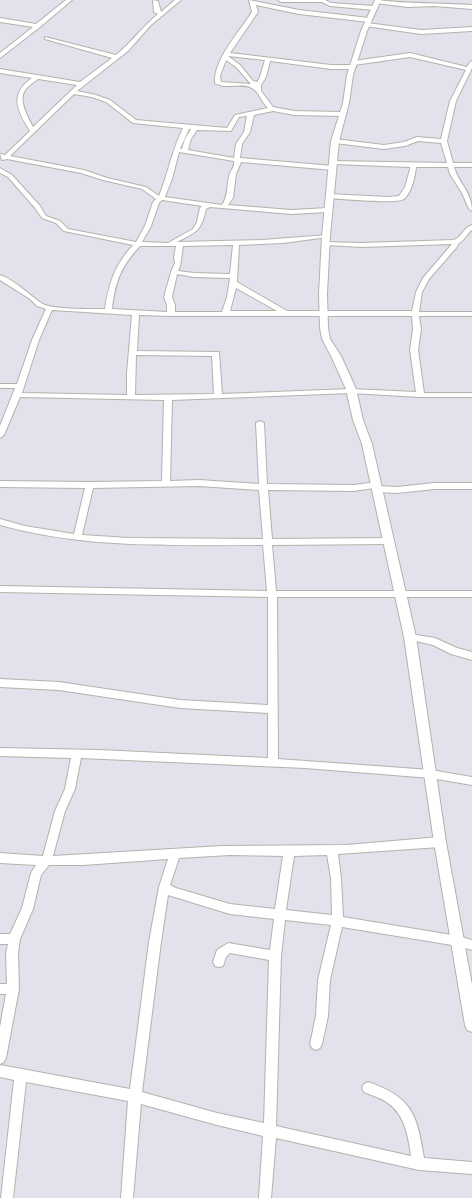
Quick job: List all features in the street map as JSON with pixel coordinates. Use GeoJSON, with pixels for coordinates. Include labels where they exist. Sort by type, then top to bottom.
{"type":"FeatureCollection","features":[{"type":"Feature","properties":{"kind":"street"},"geometry":{"type":"LineString","coordinates":[[0,56],[69,0]]}},
{"type":"Feature","properties":{"kind":"street"},"geometry":{"type":"LineString","coordinates":[[0,163],[3,157],[33,131],[81,84],[126,50],[149,24],[178,0]]}},
{"type":"Feature","properties":{"kind":"street"},"geometry":{"type":"LineString","coordinates":[[281,0],[323,1],[330,4],[434,4],[472,7]]}},
{"type":"Feature","properties":{"kind":"street"},"geometry":{"type":"LineString","coordinates":[[155,1],[157,12],[161,14]]}},
{"type":"Feature","properties":{"kind":"street"},"geometry":{"type":"LineString","coordinates":[[259,88],[250,85],[226,85],[218,83],[216,78],[226,55],[255,12],[252,1],[421,32],[469,29],[472,24]]}},
{"type":"Feature","properties":{"kind":"street"},"geometry":{"type":"LineString","coordinates":[[376,3],[350,75],[346,103],[341,114],[335,141],[334,165],[328,210],[323,313],[326,339],[336,356],[351,391],[358,420],[367,444],[410,637],[440,842],[472,1025]]}},
{"type":"Feature","properties":{"kind":"street"},"geometry":{"type":"LineString","coordinates":[[0,20],[38,26]]}},
{"type":"Feature","properties":{"kind":"street"},"geometry":{"type":"LineString","coordinates":[[47,38],[116,57]]}},
{"type":"Feature","properties":{"kind":"street"},"geometry":{"type":"LineString","coordinates":[[226,55],[268,58],[331,67],[354,65],[410,55],[432,62],[470,66],[453,101],[444,142],[453,174],[465,193],[472,208]]}},
{"type":"Feature","properties":{"kind":"street"},"geometry":{"type":"LineString","coordinates":[[226,55],[238,66],[249,80],[259,88],[266,104],[274,109]]}},
{"type":"Feature","properties":{"kind":"street"},"geometry":{"type":"LineString","coordinates":[[259,88],[268,58]]}},
{"type":"Feature","properties":{"kind":"street"},"geometry":{"type":"LineString","coordinates":[[0,71],[81,84]]}},
{"type":"Feature","properties":{"kind":"street"},"geometry":{"type":"LineString","coordinates":[[33,131],[24,113],[20,93],[23,88],[37,77]]}},
{"type":"Feature","properties":{"kind":"street"},"geometry":{"type":"LineString","coordinates":[[73,92],[96,96],[111,103],[135,122],[195,128],[229,130],[237,116],[274,109],[292,112],[341,114]]}},
{"type":"Feature","properties":{"kind":"street"},"geometry":{"type":"LineString","coordinates":[[224,207],[230,198],[234,174],[238,164],[237,160],[240,142],[246,134],[251,114]]}},
{"type":"Feature","properties":{"kind":"street"},"geometry":{"type":"LineString","coordinates":[[180,151],[179,142],[187,127]]}},
{"type":"Feature","properties":{"kind":"street"},"geometry":{"type":"LineString","coordinates":[[108,312],[111,290],[115,277],[125,258],[138,244],[150,221],[156,202],[161,198],[180,151],[195,128]]}},
{"type":"Feature","properties":{"kind":"street"},"geometry":{"type":"LineString","coordinates":[[335,141],[384,147],[405,144],[417,139],[444,142]]}},
{"type":"Feature","properties":{"kind":"street"},"geometry":{"type":"LineString","coordinates":[[180,151],[237,160],[334,165],[472,165]]}},
{"type":"Feature","properties":{"kind":"street"},"geometry":{"type":"LineString","coordinates":[[3,157],[82,171],[105,179],[144,188],[153,196],[161,198],[224,207],[292,212],[328,210]]}},
{"type":"Feature","properties":{"kind":"street"},"geometry":{"type":"LineString","coordinates":[[329,196],[400,198],[405,194],[413,172],[413,165]]}},
{"type":"Feature","properties":{"kind":"street"},"geometry":{"type":"LineString","coordinates":[[0,170],[10,176],[39,208],[44,217],[58,222],[66,230],[138,244],[236,244],[326,240],[361,245],[456,242],[460,240],[468,229],[472,227]]}},
{"type":"Feature","properties":{"kind":"street"},"geometry":{"type":"LineString","coordinates":[[167,244],[195,230],[200,222],[203,208],[209,204]]}},
{"type":"Feature","properties":{"kind":"street"},"geometry":{"type":"LineString","coordinates":[[420,395],[414,350],[416,329],[414,314],[423,282],[454,247],[456,242]]}},
{"type":"Feature","properties":{"kind":"street"},"geometry":{"type":"LineString","coordinates":[[171,314],[171,305],[168,297],[174,272],[178,264],[177,257],[180,244]]}},
{"type":"Feature","properties":{"kind":"street"},"geometry":{"type":"LineString","coordinates":[[225,314],[230,302],[236,244]]}},
{"type":"Feature","properties":{"kind":"street"},"geometry":{"type":"LineString","coordinates":[[174,272],[233,280],[288,314]]}},
{"type":"Feature","properties":{"kind":"street"},"geometry":{"type":"LineString","coordinates":[[0,277],[32,298],[39,305],[50,308],[171,314],[472,314]]}},
{"type":"Feature","properties":{"kind":"street"},"geometry":{"type":"LineString","coordinates":[[1,431],[17,395],[41,325],[50,308]]}},
{"type":"Feature","properties":{"kind":"street"},"geometry":{"type":"LineString","coordinates":[[131,396],[131,373],[136,313]]}},
{"type":"Feature","properties":{"kind":"street"},"geometry":{"type":"LineString","coordinates":[[133,353],[216,354],[218,396]]}},
{"type":"Feature","properties":{"kind":"street"},"geometry":{"type":"LineString","coordinates":[[0,386],[19,386]]}},
{"type":"Feature","properties":{"kind":"street"},"geometry":{"type":"LineString","coordinates":[[17,395],[131,396],[168,398],[260,393],[351,391],[420,395],[472,395]]}},
{"type":"Feature","properties":{"kind":"street"},"geometry":{"type":"LineString","coordinates":[[166,483],[168,398]]}},
{"type":"Feature","properties":{"kind":"street"},"geometry":{"type":"LineString","coordinates":[[260,423],[263,487],[272,594],[273,763]]}},
{"type":"Feature","properties":{"kind":"street"},"geometry":{"type":"LineString","coordinates":[[0,484],[90,485],[219,483],[263,487],[377,487],[397,490],[434,486],[472,486]]}},
{"type":"Feature","properties":{"kind":"street"},"geometry":{"type":"LineString","coordinates":[[77,538],[90,485]]}},
{"type":"Feature","properties":{"kind":"street"},"geometry":{"type":"LineString","coordinates":[[0,522],[37,533],[77,538],[138,541],[341,543],[389,541]]}},
{"type":"Feature","properties":{"kind":"street"},"geometry":{"type":"LineString","coordinates":[[0,589],[272,594],[472,594]]}},
{"type":"Feature","properties":{"kind":"street"},"geometry":{"type":"LineString","coordinates":[[410,637],[435,642],[454,651],[472,656]]}},
{"type":"Feature","properties":{"kind":"street"},"geometry":{"type":"LineString","coordinates":[[0,683],[59,686],[180,704],[273,709]]}},
{"type":"Feature","properties":{"kind":"street"},"geometry":{"type":"LineString","coordinates":[[0,752],[77,754],[347,767],[384,772],[431,774],[472,781]]}},
{"type":"Feature","properties":{"kind":"street"},"geometry":{"type":"LineString","coordinates":[[0,1058],[13,988],[12,954],[14,938],[29,903],[36,874],[47,860],[60,811],[70,789],[77,754]]}},
{"type":"Feature","properties":{"kind":"street"},"geometry":{"type":"LineString","coordinates":[[0,858],[76,860],[221,851],[332,850],[393,847],[440,842]]}},
{"type":"Feature","properties":{"kind":"street"},"geometry":{"type":"LineString","coordinates":[[316,1044],[322,1016],[324,980],[338,921],[336,878],[332,850]]}},
{"type":"Feature","properties":{"kind":"street"},"geometry":{"type":"LineString","coordinates":[[265,1198],[270,1131],[276,956],[289,851]]}},
{"type":"Feature","properties":{"kind":"street"},"geometry":{"type":"LineString","coordinates":[[127,1198],[135,1096],[164,887],[175,853]]}},
{"type":"Feature","properties":{"kind":"street"},"geometry":{"type":"LineString","coordinates":[[164,887],[173,892],[230,909],[338,921],[458,941],[472,945]]}},
{"type":"Feature","properties":{"kind":"street"},"geometry":{"type":"LineString","coordinates":[[0,939],[14,938]]}},
{"type":"Feature","properties":{"kind":"street"},"geometry":{"type":"LineString","coordinates":[[219,962],[221,954],[228,948],[276,956]]}},
{"type":"Feature","properties":{"kind":"street"},"geometry":{"type":"LineString","coordinates":[[0,989],[13,988]]}},
{"type":"Feature","properties":{"kind":"street"},"geometry":{"type":"LineString","coordinates":[[0,1071],[135,1096],[217,1120],[419,1164],[472,1168]]}},
{"type":"Feature","properties":{"kind":"street"},"geometry":{"type":"LineString","coordinates":[[8,1198],[21,1075]]}},
{"type":"Feature","properties":{"kind":"street"},"geometry":{"type":"LineString","coordinates":[[368,1088],[379,1091],[392,1098],[398,1102],[405,1112],[413,1128],[419,1164]]}}]}
